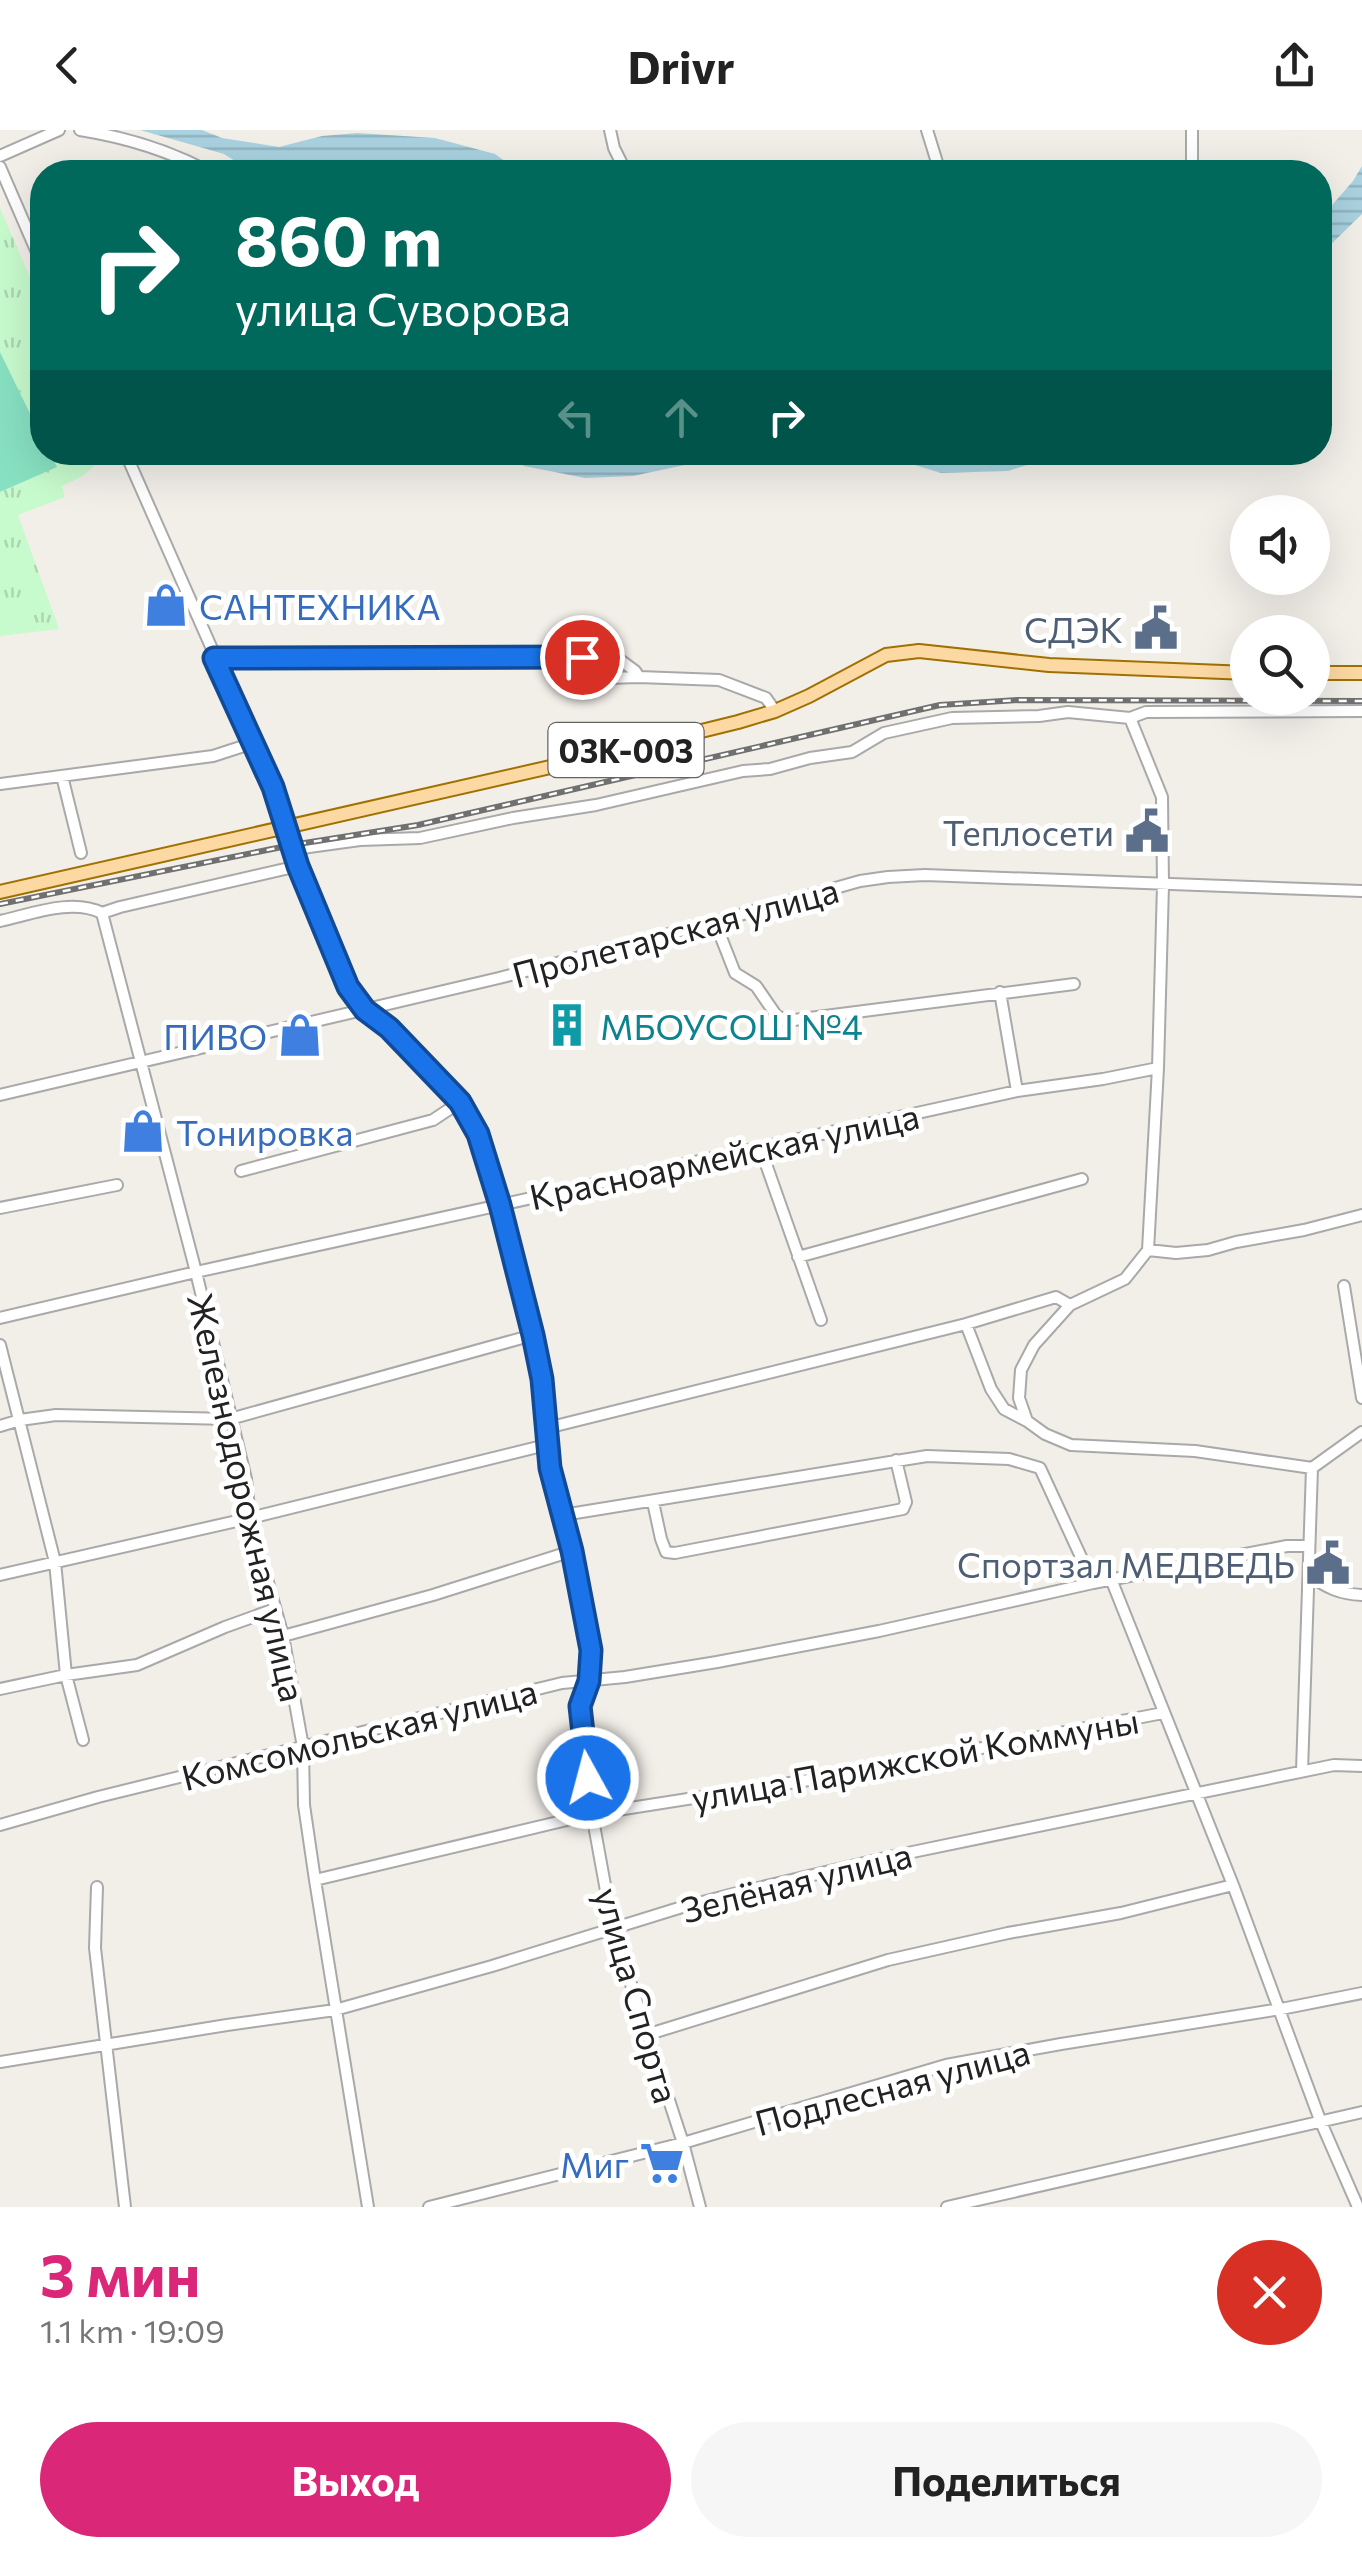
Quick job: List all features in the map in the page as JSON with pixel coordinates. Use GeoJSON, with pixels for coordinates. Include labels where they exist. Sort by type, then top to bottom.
{"type":"FeatureCollection","features":[{"type":"Feature","properties":{"kind":"main road","name":"03К-003"},"geometry":{"type":"LineString","coordinates":[[0,892],[612,753],[775,711],[886,655],[902,652],[918,650],[1049,665],[1230,673]]}},
{"type":"Feature","properties":{"kind":"main road"},"geometry":{"type":"LineString","coordinates":[[1330,673],[1362,673]]}},
{"type":"Feature","properties":{"kind":"street"},"geometry":{"type":"LineString","coordinates":[[0,156],[59,130]]}},
{"type":"Feature","properties":{"kind":"street"},"geometry":{"type":"LineString","coordinates":[[80,130],[110,135],[184,160]]}},
{"type":"Feature","properties":{"kind":"street"},"geometry":{"type":"LineString","coordinates":[[610,130],[620,160]]}},
{"type":"Feature","properties":{"kind":"street"},"geometry":{"type":"LineString","coordinates":[[926,130],[936,160]]}},
{"type":"Feature","properties":{"kind":"street"},"geometry":{"type":"LineString","coordinates":[[1192,130],[1192,160]]}},
{"type":"Feature","properties":{"kind":"street"},"geometry":{"type":"LineString","coordinates":[[0,167],[30,236]]}},
{"type":"Feature","properties":{"kind":"street","name":"улица Спорта"},"geometry":{"type":"LineString","coordinates":[[131,465],[273,787],[298,866],[348,987],[365,1010],[389,1028],[460,1102],[478,1134],[533,1335],[542,1379],[550,1468],[572,1551],[591,1650],[589,1681],[580,1706],[592,1814],[613,1930],[700,2207]]}},
{"type":"Feature","properties":{"kind":"street"},"geometry":{"type":"LineString","coordinates":[[214,658],[616,657],[639,677]]}},
{"type":"Feature","properties":{"kind":"street"},"geometry":{"type":"LineString","coordinates":[[577,679],[719,680],[766,698],[775,711]]}},
{"type":"Feature","properties":{"kind":"street"},"geometry":{"type":"LineString","coordinates":[[294,851],[360,840],[420,838],[596,805],[743,771],[852,752],[884,733],[952,718],[1068,712],[1130,718],[1146,712],[1362,711]]}},
{"type":"Feature","properties":{"kind":"street"},"geometry":{"type":"LineString","coordinates":[[1027,1422],[1019,1398],[1022,1370],[1034,1344],[1070,1305],[1125,1279],[1148,1250],[1158,1068],[1162,797],[1130,718]]}},
{"type":"Feature","properties":{"kind":"street"},"geometry":{"type":"LineString","coordinates":[[0,784],[213,756],[254,743]]}},
{"type":"Feature","properties":{"kind":"street"},"geometry":{"type":"LineString","coordinates":[[62,776],[80,853]]}},
{"type":"Feature","properties":{"kind":"street"},"geometry":{"type":"LineString","coordinates":[[0,921],[66,906],[91,908],[102,914],[298,866]]}},
{"type":"Feature","properties":{"kind":"street","name":"Пролетарская улица"},"geometry":{"type":"LineString","coordinates":[[0,1095],[365,1010],[888,876],[1362,891]]}},
{"type":"Feature","properties":{"kind":"street","name":"Железнодорожная улица"},"geometry":{"type":"LineString","coordinates":[[102,914],[196,1272],[246,1479],[250,1518],[283,1636],[304,1747],[304,1805],[368,2207]]}},
{"type":"Feature","properties":{"kind":"street"},"geometry":{"type":"LineString","coordinates":[[715,922],[735,972],[756,986],[776,1015],[786,1021],[1074,984]]}},
{"type":"Feature","properties":{"kind":"street"},"geometry":{"type":"LineString","coordinates":[[1000,992],[1017,1091]]}},
{"type":"Feature","properties":{"kind":"street","name":"Красноармейская улица"},"geometry":{"type":"LineString","coordinates":[[0,1318],[1017,1091],[1158,1068]]}},
{"type":"Feature","properties":{"kind":"street"},"geometry":{"type":"LineString","coordinates":[[240,1171],[434,1120],[460,1102]]}},
{"type":"Feature","properties":{"kind":"street"},"geometry":{"type":"LineString","coordinates":[[760,1147],[821,1320]]}},
{"type":"Feature","properties":{"kind":"street"},"geometry":{"type":"LineString","coordinates":[[798,1257],[1082,1179]]}},
{"type":"Feature","properties":{"kind":"street"},"geometry":{"type":"LineString","coordinates":[[0,1208],[117,1185]]}},
{"type":"Feature","properties":{"kind":"street"},"geometry":{"type":"LineString","coordinates":[[1148,1250],[1208,1250],[1362,1215]]}},
{"type":"Feature","properties":{"kind":"street"},"geometry":{"type":"LineString","coordinates":[[1344,1286],[1362,1398]]}},
{"type":"Feature","properties":{"kind":"street"},"geometry":{"type":"LineString","coordinates":[[547,1428],[966,1324],[1056,1297],[1070,1305]]}},
{"type":"Feature","properties":{"kind":"street"},"geometry":{"type":"LineString","coordinates":[[966,1324],[991,1389],[1004,1410],[1071,1445],[1195,1451],[1312,1468],[1362,1432]]}},
{"type":"Feature","properties":{"kind":"street"},"geometry":{"type":"LineString","coordinates":[[0,1426],[56,1415],[230,1419],[533,1335]]}},
{"type":"Feature","properties":{"kind":"street"},"geometry":{"type":"LineString","coordinates":[[0,1345],[55,1562],[66,1674],[83,1740]]}},
{"type":"Feature","properties":{"kind":"street"},"geometry":{"type":"LineString","coordinates":[[0,1575],[546,1445]]}},
{"type":"Feature","properties":{"kind":"street"},"geometry":{"type":"LineString","coordinates":[[563,1515],[927,1456],[1009,1459],[1040,1468],[1093,1583]]}},
{"type":"Feature","properties":{"kind":"street"},"geometry":{"type":"LineString","coordinates":[[653,1502],[660,1539],[666,1552],[675,1553],[903,1509],[906,1502],[896,1460]]}},
{"type":"Feature","properties":{"kind":"street"},"geometry":{"type":"LineString","coordinates":[[1302,1771],[1312,1468]]}},
{"type":"Feature","properties":{"kind":"street","name":"Комсомольская улица"},"geometry":{"type":"LineString","coordinates":[[0,1825],[562,1683],[717,1662],[879,1631],[1111,1579],[1287,1546],[1310,1546]]}},
{"type":"Feature","properties":{"kind":"street"},"geometry":{"type":"LineString","coordinates":[[283,1636],[572,1551]]}},
{"type":"Feature","properties":{"kind":"street"},"geometry":{"type":"LineString","coordinates":[[1309,1575],[1329,1589],[1362,1595]]}},
{"type":"Feature","properties":{"kind":"street"},"geometry":{"type":"LineString","coordinates":[[1111,1579],[1233,1885],[1320,2120],[1358,2207]]}},
{"type":"Feature","properties":{"kind":"street"},"geometry":{"type":"LineString","coordinates":[[0,1689],[66,1674],[137,1665],[275,1610]]}},
{"type":"Feature","properties":{"kind":"street","name":"улица Парижской Коммуны"},"geometry":{"type":"LineString","coordinates":[[315,1880],[592,1814],[847,1774],[1163,1713]]}},
{"type":"Feature","properties":{"kind":"street","name":"Зелёная улица"},"geometry":{"type":"LineString","coordinates":[[0,2062],[335,2010],[679,1908],[898,1855],[1302,1771],[1334,1765],[1362,1766]]}},
{"type":"Feature","properties":{"kind":"street"},"geometry":{"type":"LineString","coordinates":[[646,2034],[888,1960],[1121,1913],[1233,1885]]}},
{"type":"Feature","properties":{"kind":"street"},"geometry":{"type":"LineString","coordinates":[[97,1887],[96,1948],[125,2207]]}},
{"type":"Feature","properties":{"kind":"street","name":"Подлесная улица"},"geometry":{"type":"LineString","coordinates":[[428,2207],[682,2143],[946,2065],[1362,1993]]}},
{"type":"Feature","properties":{"kind":"street"},"geometry":{"type":"LineString","coordinates":[[947,2207],[1362,2112]]}},
{"type":"Feature","properties":{"kind":"green space"},"geometry":{"type":"Polygon","coordinates":[[[0,208],[30,277],[30,413],[0,352],[0,208]]]}},
{"type":"Feature","properties":{"kind":"green space"},"geometry":{"type":"Polygon","coordinates":[[[0,352],[30,413],[30,465],[57,467],[0,492],[0,352]]]}},
{"type":"Feature","properties":{"kind":"green space"},"geometry":{"type":"Polygon","coordinates":[[[94,465],[62,486],[65,497],[18,515],[59,629],[0,636],[0,492],[56,467],[94,465]]]}},
{"type":"Feature","properties":{"kind":"water"},"geometry":{"type":"Polygon","coordinates":[[[140,130],[202,130],[222,138],[279,147],[322,136],[357,133],[435,138],[495,154],[503,160],[233,160],[140,130]]]}},
{"type":"Feature","properties":{"kind":"water"},"geometry":{"type":"Polygon","coordinates":[[[1362,166],[1362,214],[1332,243],[1332,205],[1362,166]]]}},
{"type":"Feature","properties":{"kind":"water"},"geometry":{"type":"Polygon","coordinates":[[[685,465],[633,476],[585,478],[524,466],[685,465]]]}},
{"type":"Feature","properties":{"kind":"water"},"geometry":{"type":"Polygon","coordinates":[[[915,465],[1027,465],[1008,471],[941,473],[915,465]]]}},
{"type":"Feature","properties":{"kind":"railway"},"geometry":{"type":"LineString","coordinates":[[0,904],[292,845],[418,825],[940,705],[1018,700],[1362,701]]}},
{"type":"Feature","properties":{"kind":"place","name":"САНТЕХНИКА"},"geometry":{"type":"Point","coordinates":[166,605]}},
{"type":"Feature","properties":{"kind":"place","name":"СДЭК"},"geometry":{"type":"Point","coordinates":[1156,628]}},
{"type":"Feature","properties":{"kind":"place","name":"Теплосети"},"geometry":{"type":"Point","coordinates":[1147,831]}},
{"type":"Feature","properties":{"kind":"place","name":"МБОУСОШ №4"},"geometry":{"type":"Point","coordinates":[567,1025]}},
{"type":"Feature","properties":{"kind":"place","name":"ПИВО"},"geometry":{"type":"Point","coordinates":[300,1035]}},
{"type":"Feature","properties":{"kind":"place","name":"Тонировка"},"geometry":{"type":"Point","coordinates":[143,1131]}},
{"type":"Feature","properties":{"kind":"place","name":"Спортзал МЕДВЕДЬ"},"geometry":{"type":"Point","coordinates":[1328,1563]}},
{"type":"Feature","properties":{"kind":"place","name":"Миг"},"geometry":{"type":"Point","coordinates":[662,2163]}},
{"type":"Feature","properties":{"kind":"route"},"geometry":{"type":"LineString","coordinates":[[582,657],[214,658],[273,787],[298,866],[348,987],[365,1010],[389,1028],[460,1102],[478,1134],[533,1335],[542,1379],[550,1468],[572,1551],[591,1650],[589,1681],[580,1706],[588,1778]]}}]}
